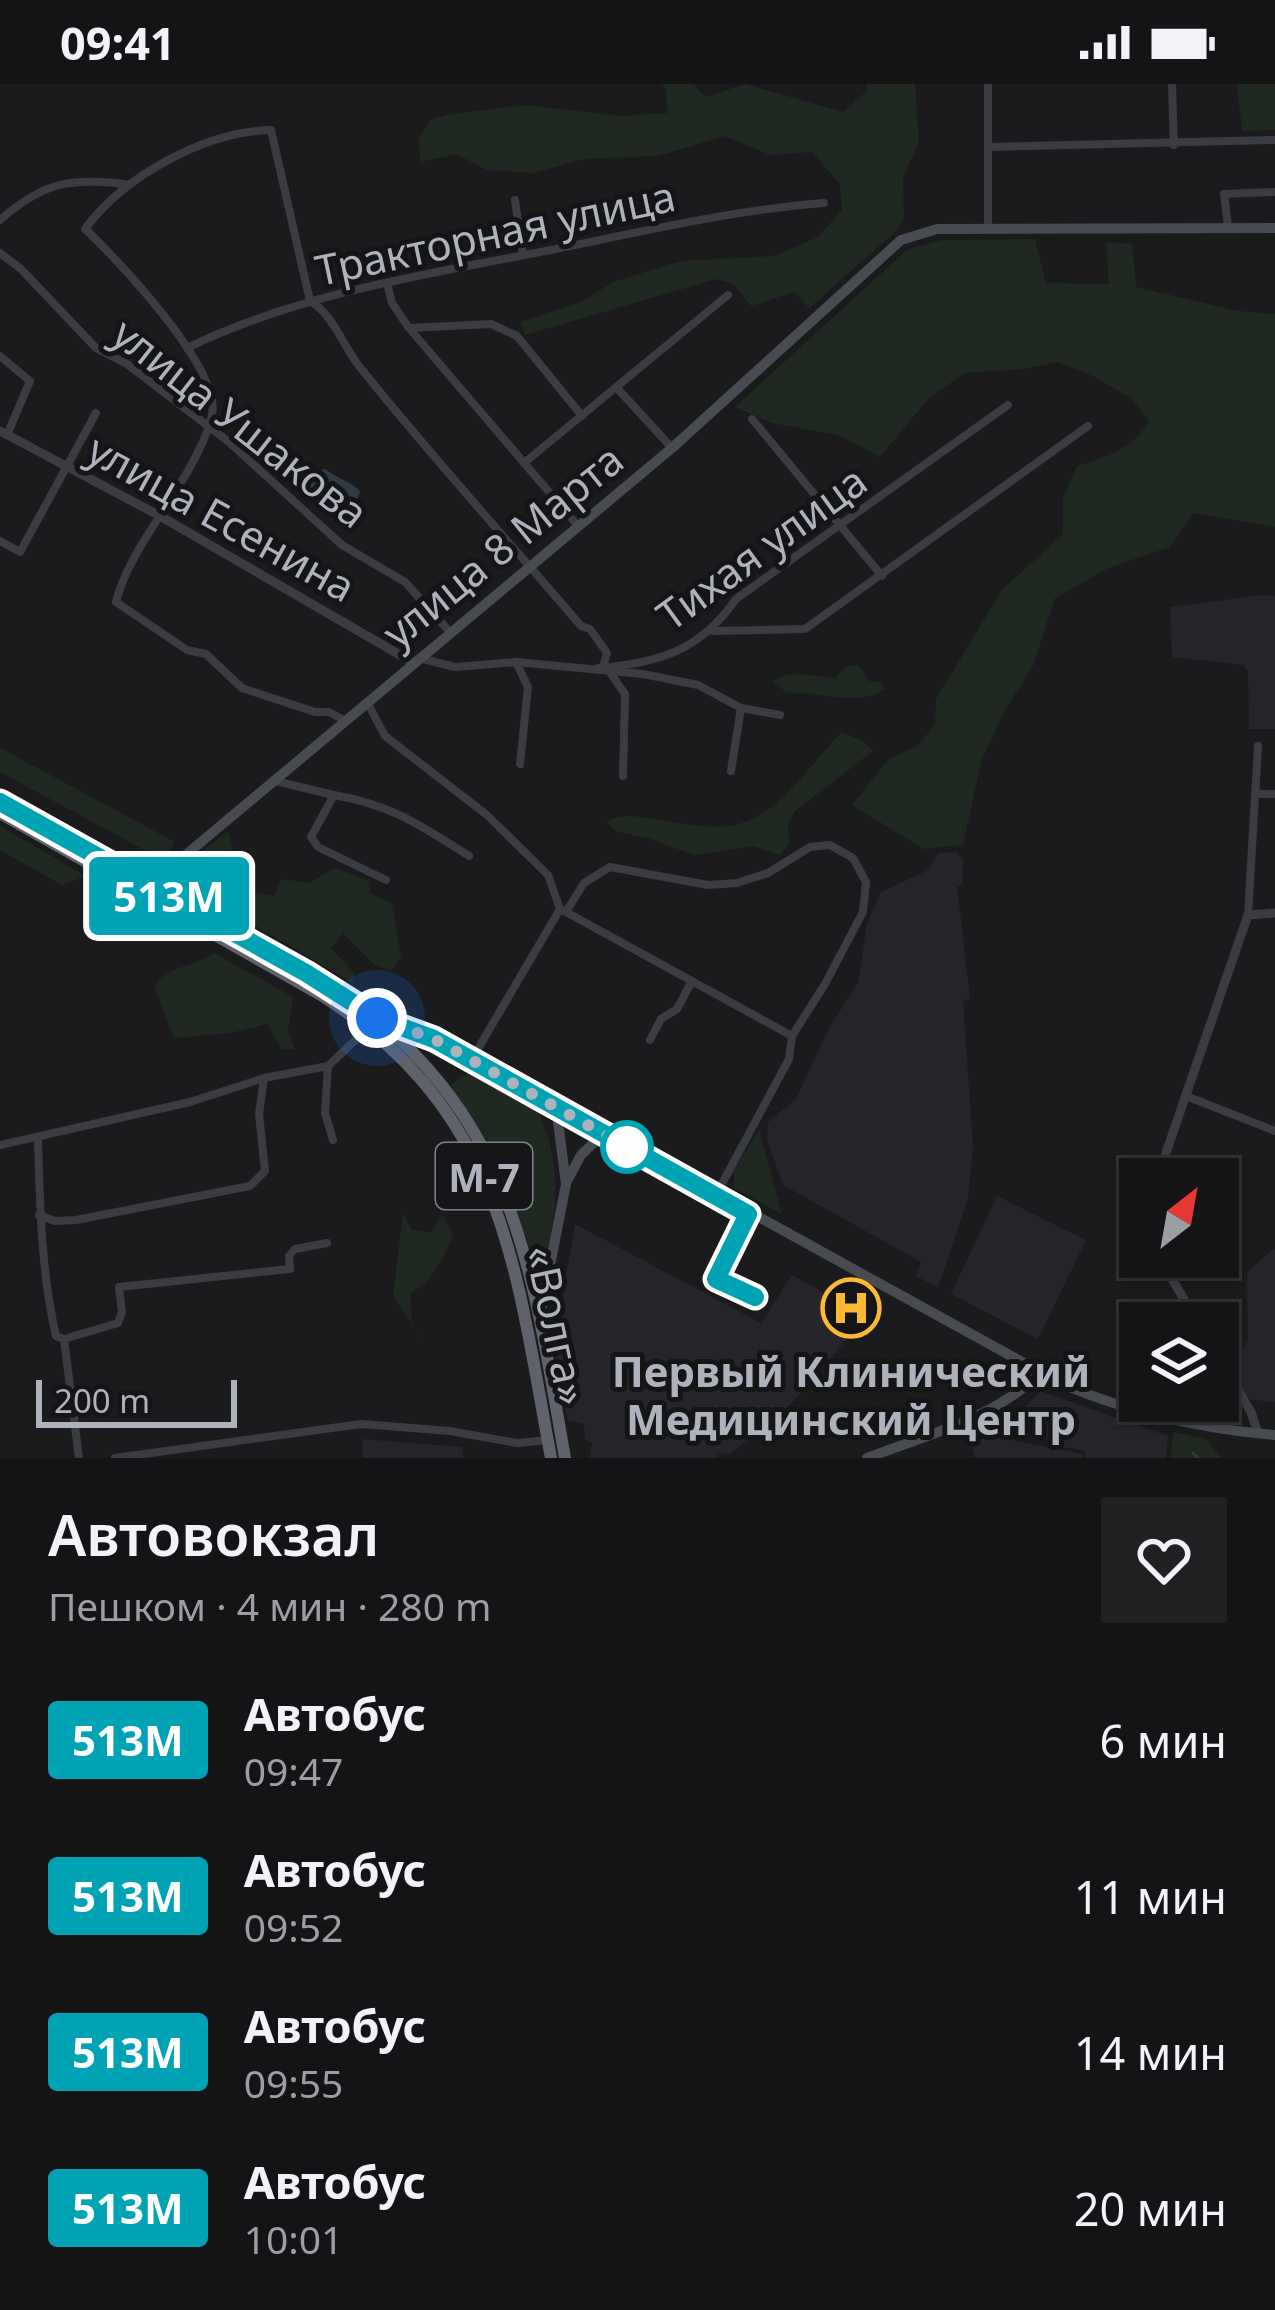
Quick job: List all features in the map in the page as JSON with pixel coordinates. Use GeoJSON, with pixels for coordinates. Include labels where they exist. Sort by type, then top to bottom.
{"type":"FeatureCollection","features":[{"type":"Feature","properties":{"kind":"highway","name":"«Волга»"},"geometry":{"type":"LineString","coordinates":[[0,802],[306,973],[373,1023],[436,1081],[498,1177],[523,1241],[565,1458]]}},
{"type":"Feature","properties":{"kind":"highway","name":"«Волга»"},"geometry":{"type":"LineString","coordinates":[[0,813],[373,1023],[423,1082],[484,1176],[521,1286],[551,1458]]}},
{"type":"Feature","properties":{"kind":"main road"},"geometry":{"type":"LineString","coordinates":[[988,228],[1275,228]]}},
{"type":"Feature","properties":{"kind":"main road","name":"улица 8 Марта"},"geometry":{"type":"LineString","coordinates":[[131,875],[151,877],[182,858],[672,448],[901,240],[937,229],[988,228]]}},
{"type":"Feature","properties":{"kind":"main road"},"geometry":{"type":"LineString","coordinates":[[182,858],[176,884],[186,905]]}},
{"type":"Feature","properties":{"kind":"main road"},"geometry":{"type":"LineString","coordinates":[[373,1023],[423,1034],[472,1059],[1039,1373],[1116,1405],[1213,1429],[1275,1435]]}},
{"type":"Feature","properties":{"kind":"main road"},"geometry":{"type":"LineString","coordinates":[[540,1318],[566,1184],[556,1106]]}},
{"type":"Feature","properties":{"kind":"main road"},"geometry":{"type":"LineString","coordinates":[[566,1184],[581,1155],[604,1133]]}},
{"type":"Feature","properties":{"kind":"main road"},"geometry":{"type":"LineString","coordinates":[[563,1152],[570,1157],[581,1155]]}},
{"type":"Feature","properties":{"kind":"main road"},"geometry":{"type":"LineString","coordinates":[[867,1458],[999,1403],[1039,1373]]}},
{"type":"Feature","properties":{"kind":"street"},"geometry":{"type":"LineString","coordinates":[[988,84],[988,228]]}},
{"type":"Feature","properties":{"kind":"street"},"geometry":{"type":"LineString","coordinates":[[1172,84],[1174,145]]}},
{"type":"Feature","properties":{"kind":"street"},"geometry":{"type":"LineString","coordinates":[[344,720],[242,688],[206,653],[188,650],[119,607],[119,592],[186,474],[213,407],[187,348],[153,299],[85,229],[125,184],[221,140],[271,130],[310,301],[321,307],[343,346],[431,456],[580,626],[590,629],[607,653],[604,670]]}},
{"type":"Feature","properties":{"kind":"street"},"geometry":{"type":"LineString","coordinates":[[988,147],[1275,140]]}},
{"type":"Feature","properties":{"kind":"street"},"geometry":{"type":"LineString","coordinates":[[0,220],[25,198],[67,182],[125,184]]}},
{"type":"Feature","properties":{"kind":"street"},"geometry":{"type":"LineString","coordinates":[[1228,229],[1224,194],[1275,192]]}},
{"type":"Feature","properties":{"kind":"street"},"geometry":{"type":"LineString","coordinates":[[515,200],[523,255]]}},
{"type":"Feature","properties":{"kind":"street","name":"Тракторная улица"},"geometry":{"type":"LineString","coordinates":[[187,348],[242,322],[387,283],[772,207],[824,203]]}},
{"type":"Feature","properties":{"kind":"street","name":"улица Ушакова"},"geometry":{"type":"LineString","coordinates":[[0,253],[96,348],[127,364],[207,426],[329,535],[405,582],[449,631]]}},
{"type":"Feature","properties":{"kind":"street"},"geometry":{"type":"LineString","coordinates":[[387,283],[392,303],[409,328],[579,527]]}},
{"type":"Feature","properties":{"kind":"street"},"geometry":{"type":"LineString","coordinates":[[524,464],[728,295]]}},
{"type":"Feature","properties":{"kind":"street"},"geometry":{"type":"LineString","coordinates":[[409,328],[491,324],[517,337],[582,416]]}},
{"type":"Feature","properties":{"kind":"street"},"geometry":{"type":"LineString","coordinates":[[0,356],[30,381],[4,433]]}},
{"type":"Feature","properties":{"kind":"street"},"geometry":{"type":"LineString","coordinates":[[617,388],[672,448]]}},
{"type":"Feature","properties":{"kind":"street","name":"Тихая улица"},"geometry":{"type":"LineString","coordinates":[[604,670],[689,647],[712,631],[736,599],[1008,405]]}},
{"type":"Feature","properties":{"kind":"street"},"geometry":{"type":"LineString","coordinates":[[0,542],[20,552],[95,413]]}},
{"type":"Feature","properties":{"kind":"street"},"geometry":{"type":"LineString","coordinates":[[752,419],[882,576]]}},
{"type":"Feature","properties":{"kind":"street"},"geometry":{"type":"LineString","coordinates":[[712,631],[805,629],[1088,426]]}},
{"type":"Feature","properties":{"kind":"street","name":"улица Есенина"},"geometry":{"type":"LineString","coordinates":[[4,433],[415,660]]}},
{"type":"Feature","properties":{"kind":"street"},"geometry":{"type":"LineString","coordinates":[[415,660],[455,667],[516,662],[643,674],[698,685],[741,708],[780,715]]}},
{"type":"Feature","properties":{"kind":"street"},"geometry":{"type":"LineString","coordinates":[[516,662],[528,687],[520,764]]}},
{"type":"Feature","properties":{"kind":"street"},"geometry":{"type":"LineString","coordinates":[[604,670],[625,694],[623,776]]}},
{"type":"Feature","properties":{"kind":"street"},"geometry":{"type":"LineString","coordinates":[[366,701],[385,736],[487,815],[548,875],[563,911],[792,1036]]}},
{"type":"Feature","properties":{"kind":"street"},"geometry":{"type":"LineString","coordinates":[[731,771],[741,708]]}},
{"type":"Feature","properties":{"kind":"street"},"geometry":{"type":"LineString","coordinates":[[1164,1158],[1248,915],[1258,746]]}},
{"type":"Feature","properties":{"kind":"street"},"geometry":{"type":"LineString","coordinates":[[273,780],[374,802],[469,856]]}},
{"type":"Feature","properties":{"kind":"street"},"geometry":{"type":"LineString","coordinates":[[1256,794],[1275,794]]}},
{"type":"Feature","properties":{"kind":"street"},"geometry":{"type":"LineString","coordinates":[[334,795],[311,837],[318,847],[386,880]]}},
{"type":"Feature","properties":{"kind":"street"},"geometry":{"type":"LineString","coordinates":[[472,1059],[563,911],[584,883],[610,866],[708,885],[737,883],[784,866],[810,847],[830,845],[854,858],[866,882],[863,912],[792,1036],[789,1059],[716,1196]]}},
{"type":"Feature","properties":{"kind":"street"},"geometry":{"type":"LineString","coordinates":[[1248,915],[1275,913]]}},
{"type":"Feature","properties":{"kind":"street"},"geometry":{"type":"LineString","coordinates":[[650,1040],[662,1019],[677,1009],[692,981]]}},
{"type":"Feature","properties":{"kind":"street"},"geometry":{"type":"LineString","coordinates":[[0,1145],[328,1066],[373,1023]]}},
{"type":"Feature","properties":{"kind":"street"},"geometry":{"type":"LineString","coordinates":[[328,1066],[325,1113],[333,1140]]}},
{"type":"Feature","properties":{"kind":"street"},"geometry":{"type":"LineString","coordinates":[[39,1214],[55,1221],[76,1220],[250,1186],[265,1171],[259,1114],[264,1078]]}},
{"type":"Feature","properties":{"kind":"street"},"geometry":{"type":"LineString","coordinates":[[1186,1096],[1275,1131]]}},
{"type":"Feature","properties":{"kind":"street"},"geometry":{"type":"LineString","coordinates":[[38,1138],[39,1214],[51,1315],[56,1336],[64,1339],[118,1323],[122,1312],[119,1287],[290,1269],[289,1256],[295,1249],[326,1243]]}},
{"type":"Feature","properties":{"kind":"street"},"geometry":{"type":"LineString","coordinates":[[64,1339],[79,1458]]}},
{"type":"Feature","properties":{"kind":"street"},"geometry":{"type":"LineString","coordinates":[[1239,1397],[1258,1433]]}},
{"type":"Feature","properties":{"kind":"street"},"geometry":{"type":"LineString","coordinates":[[115,1458],[361,1424],[450,1431],[517,1443],[548,1440]]}},
{"type":"Feature","properties":{"kind":"shaded area"},"geometry":{"type":"Polygon","coordinates":[[[661,84],[693,84],[706,97],[745,84],[843,112],[867,91],[867,84],[915,84],[919,141],[903,178],[904,219],[809,308],[794,292],[751,306],[733,284],[716,279],[525,335],[521,322],[581,302],[613,282],[681,261],[774,256],[818,237],[842,210],[840,184],[812,152],[770,155],[725,136],[658,156],[583,159],[534,173],[487,170],[456,154],[421,162],[418,140],[430,120],[526,105],[620,116],[667,113],[666,89],[661,84]]]}},
{"type":"Feature","properties":{"kind":"shaded area"},"geometry":{"type":"Polygon","coordinates":[[[1237,84],[1275,84],[1275,130],[1242,131],[1237,84]]]}},
{"type":"Feature","properties":{"kind":"shaded area"},"geometry":{"type":"Polygon","coordinates":[[[1035,239],[1046,283],[1109,284],[1106,242],[1132,244],[1136,287],[1238,311],[1275,314],[1275,527],[1194,513],[1170,547],[1108,568],[1055,598],[1033,666],[1005,710],[981,762],[963,845],[924,849],[852,805],[889,759],[918,746],[935,724],[936,699],[1002,590],[1063,534],[1063,498],[1077,466],[1127,445],[1149,421],[1131,398],[1057,362],[965,373],[929,398],[880,457],[838,435],[772,423],[735,407],[908,249],[942,240],[1035,239]]]}},
{"type":"Feature","properties":{"kind":"shaded area"},"geometry":{"type":"Polygon","coordinates":[[[325,469],[360,491],[357,500],[327,498],[303,484],[312,472],[325,469]]]}},
{"type":"Feature","properties":{"kind":"shaded area"},"geometry":{"type":"Polygon","coordinates":[[[1275,596],[1275,729],[1249,729],[1244,665],[1172,657],[1170,607],[1275,596]]]}},
{"type":"Feature","properties":{"kind":"shaded area"},"geometry":{"type":"Polygon","coordinates":[[[858,665],[869,681],[880,682],[885,689],[862,697],[837,697],[787,693],[773,681],[796,674],[835,679],[845,667],[858,665]]]}},
{"type":"Feature","properties":{"kind":"shaded area"},"geometry":{"type":"Polygon","coordinates":[[[842,732],[873,751],[795,811],[788,823],[789,844],[780,855],[753,846],[694,855],[616,831],[607,822],[632,816],[707,826],[745,822],[785,795],[842,732]]]}},
{"type":"Feature","properties":{"kind":"shaded area"},"geometry":{"type":"Polygon","coordinates":[[[0,748],[175,842],[163,860],[0,772],[0,748]]]}},
{"type":"Feature","properties":{"kind":"shaded area"},"geometry":{"type":"Polygon","coordinates":[[[0,826],[86,876],[62,885],[0,850],[0,826]]]}},
{"type":"Feature","properties":{"kind":"shaded area"},"geometry":{"type":"Polygon","coordinates":[[[228,831],[233,848],[220,875],[240,891],[274,896],[282,879],[310,883],[334,868],[368,880],[370,893],[392,903],[401,957],[391,971],[375,965],[343,933],[331,948],[354,973],[353,983],[189,887],[183,873],[191,860],[228,831]]]}},
{"type":"Feature","properties":{"kind":"shaded area"},"geometry":{"type":"Polygon","coordinates":[[[957,852],[963,860],[962,885],[957,886],[970,998],[963,1001],[973,1147],[968,1199],[938,1288],[916,1276],[921,1262],[783,1185],[767,1140],[768,1122],[796,1099],[829,1028],[858,983],[867,924],[881,892],[928,870],[938,853],[957,852]]]}},
{"type":"Feature","properties":{"kind":"shaded area"},"geometry":{"type":"Polygon","coordinates":[[[214,953],[293,997],[288,1030],[295,1050],[282,1049],[267,1024],[174,1038],[154,986],[169,972],[214,953]]]}},
{"type":"Feature","properties":{"kind":"shaded area"},"geometry":{"type":"Polygon","coordinates":[[[467,1073],[539,1112],[555,1175],[544,1277],[537,1276],[502,1177],[450,1085],[467,1073]]]}},
{"type":"Feature","properties":{"kind":"shaded area"},"geometry":{"type":"Polygon","coordinates":[[[759,1129],[782,1214],[734,1188],[734,1171],[759,1129]]]}},
{"type":"Feature","properties":{"kind":"shaded area"},"geometry":{"type":"Polygon","coordinates":[[[997,1196],[1086,1240],[1038,1339],[951,1294],[997,1196]]]}},
{"type":"Feature","properties":{"kind":"shaded area"},"geometry":{"type":"Polygon","coordinates":[[[403,1213],[411,1229],[431,1233],[442,1214],[453,1234],[432,1275],[410,1294],[412,1323],[432,1352],[393,1297],[403,1213]]]}},
{"type":"Feature","properties":{"kind":"shaded area"},"geometry":{"type":"Polygon","coordinates":[[[575,1224],[761,1323],[792,1275],[871,1311],[791,1404],[729,1455],[590,1458],[592,1443],[585,1440],[584,1424],[568,1421],[557,1374],[557,1330],[575,1224]]]}},
{"type":"Feature","properties":{"kind":"shaded area"},"geometry":{"type":"Polygon","coordinates":[[[1275,1248],[1275,1402],[1246,1399],[1239,1384],[1239,1351],[1248,1341],[1247,1272],[1275,1248]]]}},
{"type":"Feature","properties":{"kind":"shaded area"},"geometry":{"type":"Polygon","coordinates":[[[1040,1391],[1168,1436],[1166,1458],[1085,1458],[1084,1451],[1049,1444],[1025,1408],[1040,1391]]]}},
{"type":"Feature","properties":{"kind":"shaded area"},"geometry":{"type":"Polygon","coordinates":[[[1174,1432],[1205,1439],[1222,1458],[1170,1458],[1174,1432]]]}},
{"type":"Feature","properties":{"kind":"shaded area"},"geometry":{"type":"Polygon","coordinates":[[[991,1436],[1083,1454],[1082,1458],[975,1458],[971,1443],[991,1436]]]}},
{"type":"Feature","properties":{"kind":"shaded area"},"geometry":{"type":"Polygon","coordinates":[[[362,1439],[462,1447],[464,1458],[363,1458],[362,1439]]]}},
{"type":"Feature","properties":{"kind":"waterway"},"geometry":{"type":"LineString","coordinates":[[1193,1453],[1198,1458]]}},
{"type":"Feature","properties":{"kind":"bus line","name":"513М"},"geometry":{"type":"LineString","coordinates":[[0,802],[306,973],[377,1018],[434,1039],[748,1214],[716,1279],[755,1297]]}},
{"type":"Feature","properties":{"kind":"place","name":"Первый Клинический Медицинский Центр"},"geometry":{"type":"Point","coordinates":[851,1308]}},
{"type":"Feature","properties":{"kind":"route"},"geometry":{"type":"LineString","coordinates":[[377,1018],[434,1039],[627,1147]]}}]}
